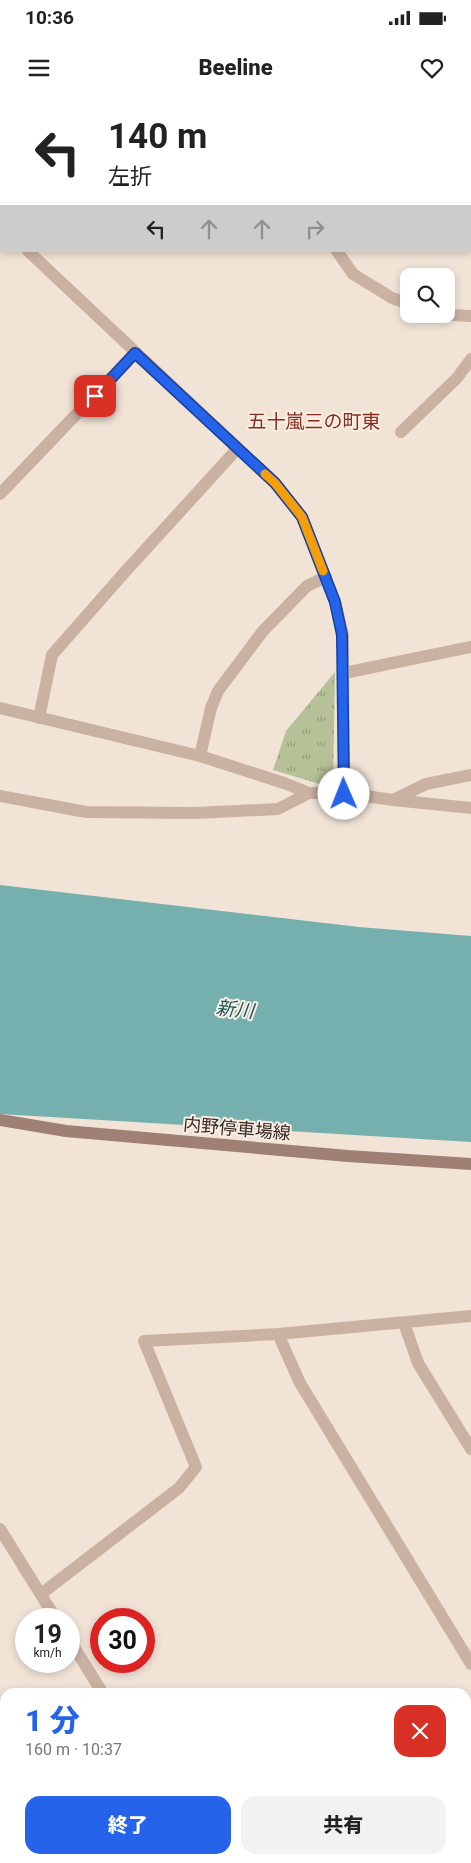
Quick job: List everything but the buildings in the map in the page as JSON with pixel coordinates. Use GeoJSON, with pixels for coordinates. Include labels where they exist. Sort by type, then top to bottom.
{"type":"FeatureCollection","features":[{"type":"Feature","properties":{"kind":"main road","name":"内野停車場線"},"geometry":{"type":"LineString","coordinates":[[0,1120],[66,1131],[348,1156],[471,1164]]}},
{"type":"Feature","properties":{"kind":"street"},"geometry":{"type":"LineString","coordinates":[[29,252],[275,483],[302,517],[335,602],[342,635],[344,673],[344,794]]}},
{"type":"Feature","properties":{"kind":"street"},"geometry":{"type":"LineString","coordinates":[[338,252],[353,274],[392,298],[400,301]]}},
{"type":"Feature","properties":{"kind":"street"},"geometry":{"type":"LineString","coordinates":[[455,315],[471,316]]}},
{"type":"Feature","properties":{"kind":"street"},"geometry":{"type":"LineString","coordinates":[[0,494],[135,353]]}},
{"type":"Feature","properties":{"kind":"street"},"geometry":{"type":"LineString","coordinates":[[401,432],[458,378],[471,358]]}},
{"type":"Feature","properties":{"kind":"street"},"geometry":{"type":"LineString","coordinates":[[39,718],[52,655],[238,448]]}},
{"type":"Feature","properties":{"kind":"street"},"geometry":{"type":"LineString","coordinates":[[200,756],[211,708],[218,691],[263,631],[307,586],[326,577]]}},
{"type":"Feature","properties":{"kind":"street"},"geometry":{"type":"LineString","coordinates":[[344,673],[471,647]]}},
{"type":"Feature","properties":{"kind":"street"},"geometry":{"type":"LineString","coordinates":[[0,708],[200,756],[309,793],[344,794],[471,808]]}},
{"type":"Feature","properties":{"kind":"street"},"geometry":{"type":"LineString","coordinates":[[393,800],[426,784],[471,775]]}},
{"type":"Feature","properties":{"kind":"street"},"geometry":{"type":"LineString","coordinates":[[0,796],[86,812],[196,813],[278,809],[309,793]]}},
{"type":"Feature","properties":{"kind":"street"},"geometry":{"type":"LineString","coordinates":[[41,1594],[179,1488],[196,1466],[144,1341],[278,1334],[471,1316]]}},
{"type":"Feature","properties":{"kind":"street"},"geometry":{"type":"LineString","coordinates":[[404,1323],[418,1363],[471,1449]]}},
{"type":"Feature","properties":{"kind":"street"},"geometry":{"type":"LineString","coordinates":[[278,1334],[300,1383],[471,1664]]}},
{"type":"Feature","properties":{"kind":"street"},"geometry":{"type":"LineString","coordinates":[[0,1529],[49,1608]]}},
{"type":"Feature","properties":{"kind":"street"},"geometry":{"type":"LineString","coordinates":[[80,1657],[100,1688]]}},
{"type":"Feature","properties":{"kind":"green space"},"geometry":{"type":"Polygon","coordinates":[[[335,672],[333,788],[273,770],[286,731],[335,672]]]}},
{"type":"Feature","properties":{"kind":"water","name":"新川"},"geometry":{"type":"Polygon","coordinates":[[[0,885],[359,927],[471,936],[471,1142],[0,1114],[0,885]]]}},
{"type":"Feature","properties":{"kind":"slow traffic"},"geometry":{"type":"LineString","coordinates":[[265,474],[275,483],[302,517],[323,571]]}},
{"type":"Feature","properties":{"kind":"district","name":"五十嵐三の町東"},"geometry":{"type":"Point","coordinates":[314,421]}},
{"type":"Feature","properties":{"kind":"route"},"geometry":{"type":"LineString","coordinates":[[95,396],[135,353],[275,483],[302,517],[335,602],[342,635],[344,673],[342,703],[344,794]]}}]}
